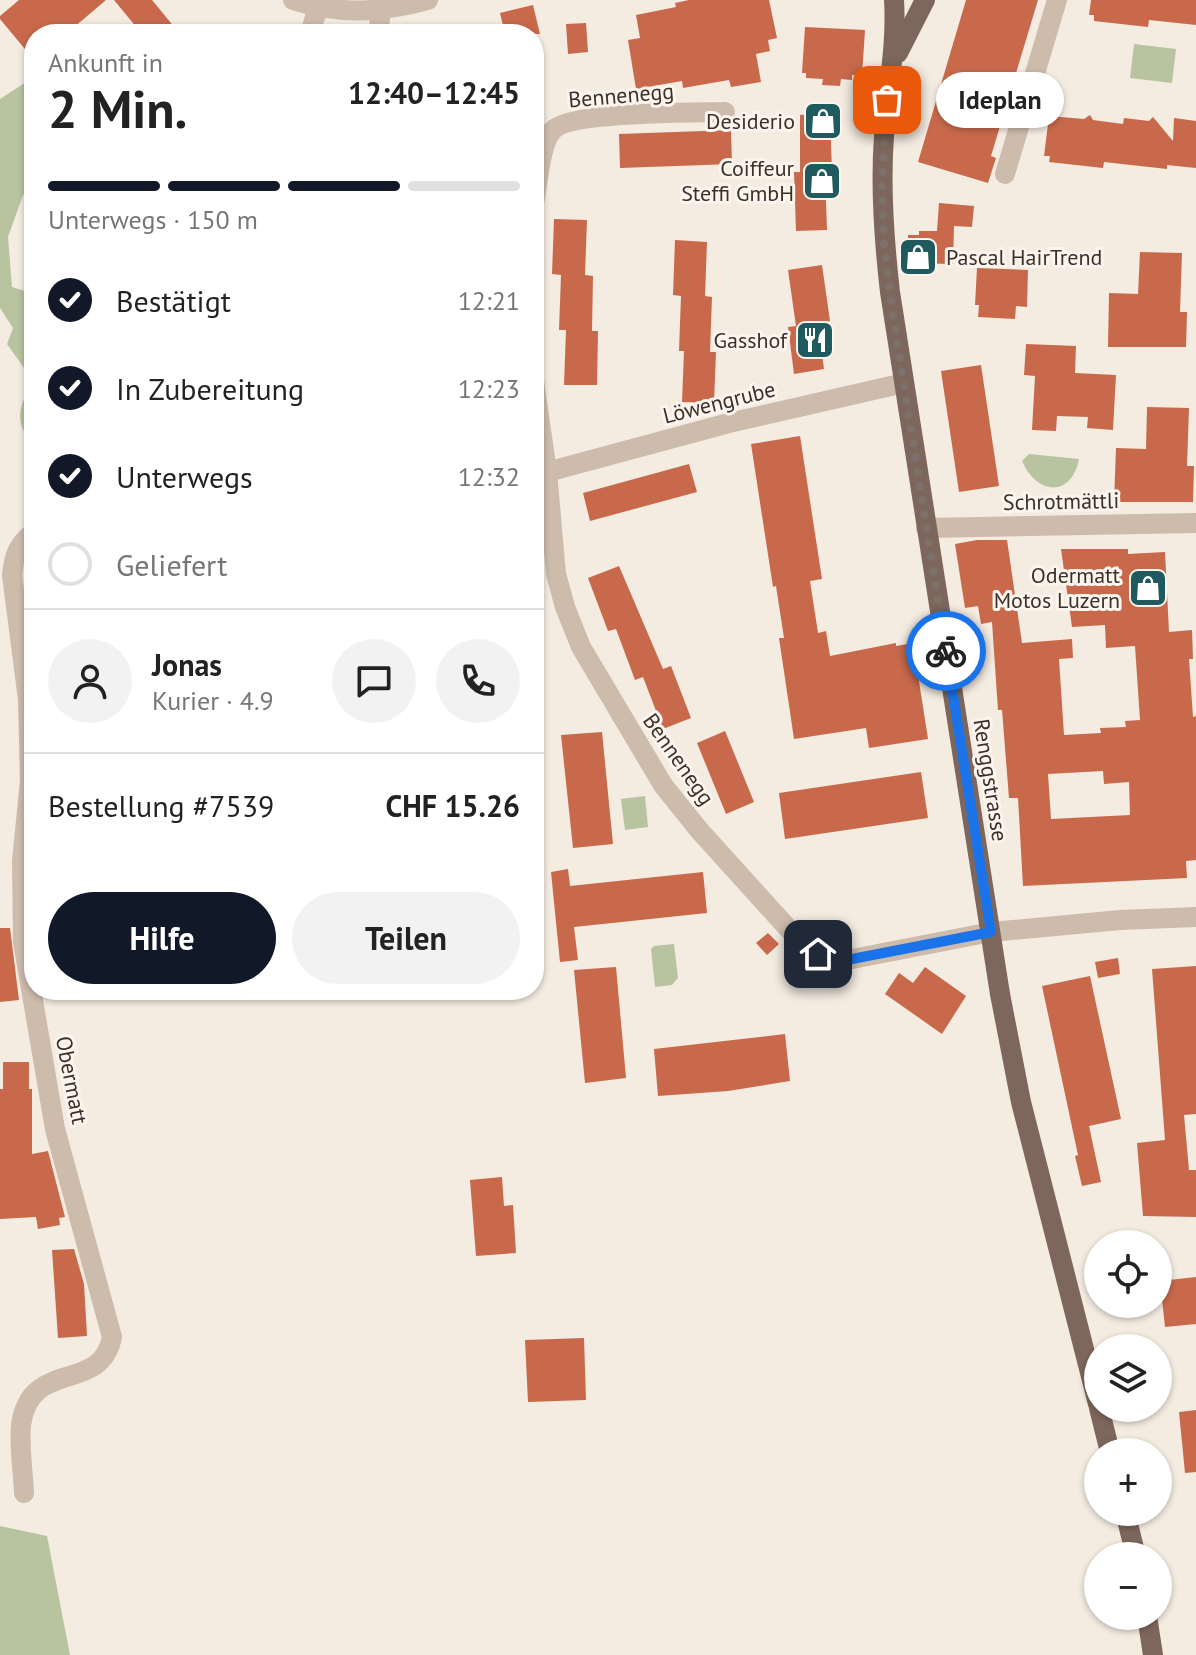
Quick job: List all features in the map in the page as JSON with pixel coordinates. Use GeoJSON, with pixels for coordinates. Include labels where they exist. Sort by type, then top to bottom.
{"type":"FeatureCollection","features":[{"type":"Feature","properties":{"kind":"main road","name":"Renggstrasse"},"geometry":{"type":"LineString","coordinates":[[894,0],[894,60],[884,135],[882,201],[888,278],[991,932],[1021,1102],[1084,1351]]}},
{"type":"Feature","properties":{"kind":"main road","name":"Renggstrasse"},"geometry":{"type":"LineString","coordinates":[[894,60],[925,0]]}},
{"type":"Feature","properties":{"kind":"main road"},"geometry":{"type":"LineString","coordinates":[[1149,1630],[1153,1655]]}},
{"type":"Feature","properties":{"kind":"street"},"geometry":{"type":"LineString","coordinates":[[293,0],[349,11],[381,11],[428,0]]}},
{"type":"Feature","properties":{"kind":"street"},"geometry":{"type":"LineString","coordinates":[[1005,174],[1057,0]]}},
{"type":"Feature","properties":{"kind":"street"},"geometry":{"type":"LineString","coordinates":[[313,24],[318,7]]}},
{"type":"Feature","properties":{"kind":"street"},"geometry":{"type":"LineString","coordinates":[[379,24],[381,11]]}},
{"type":"Feature","properties":{"kind":"street","name":"Bennenegg"},"geometry":{"type":"LineString","coordinates":[[544,160],[553,128],[564,123],[619,115],[725,112]]}},
{"type":"Feature","properties":{"kind":"street","name":"Löwengrube"},"geometry":{"type":"LineString","coordinates":[[547,472],[729,423],[904,383]]}},
{"type":"Feature","properties":{"kind":"street","name":"Bennenegg"},"geometry":{"type":"LineString","coordinates":[[544,451],[556,574],[581,647],[663,785],[783,924],[818,954],[847,960],[991,932]]}},
{"type":"Feature","properties":{"kind":"street","name":"Schrotmättli"},"geometry":{"type":"LineString","coordinates":[[926,528],[1196,523]]}},
{"type":"Feature","properties":{"kind":"street","name":"Obermatt"},"geometry":{"type":"LineString","coordinates":[[24,540],[14,555],[12,575],[24,669]]}},
{"type":"Feature","properties":{"kind":"street","name":"Obermatt"},"geometry":{"type":"LineString","coordinates":[[24,841],[24,948]]}},
{"type":"Feature","properties":{"kind":"street"},"geometry":{"type":"LineString","coordinates":[[991,932],[1120,920],[1196,917]]}},
{"type":"Feature","properties":{"kind":"street","name":"Obermatt"},"geometry":{"type":"LineString","coordinates":[[24,1493],[21,1424],[32,1397],[48,1381],[80,1374],[104,1359],[112,1337],[55,1129],[33,1000]]}},
{"type":"Feature","properties":{"kind":"green space"},"geometry":{"type":"Polygon","coordinates":[[[1134,44],[1176,49],[1172,83],[1130,78],[1134,44]]]}},
{"type":"Feature","properties":{"kind":"green space"},"geometry":{"type":"Polygon","coordinates":[[[24,83],[24,195],[8,237],[12,287],[24,291],[24,368],[7,344],[13,328],[0,308],[0,99],[24,83]]]}},
{"type":"Feature","properties":{"kind":"green space"},"geometry":{"type":"Polygon","coordinates":[[[24,400],[24,431],[20,418],[24,400]]]}},
{"type":"Feature","properties":{"kind":"green space"},"geometry":{"type":"Polygon","coordinates":[[[1029,454],[1079,459],[1069,481],[1053,487],[1044,485],[1028,472],[1022,461],[1029,454]]]}},
{"type":"Feature","properties":{"kind":"green space"},"geometry":{"type":"Polygon","coordinates":[[[645,796],[648,827],[625,830],[621,799],[645,796]]]}},
{"type":"Feature","properties":{"kind":"green space"},"geometry":{"type":"Polygon","coordinates":[[[674,944],[678,978],[672,985],[655,987],[651,949],[674,944]]]}},
{"type":"Feature","properties":{"kind":"green space"},"geometry":{"type":"Polygon","coordinates":[[[0,1526],[47,1536],[70,1655],[0,1655],[0,1526]]]}},
{"type":"Feature","properties":{"kind":"building"},"geometry":{"type":"Polygon","coordinates":[[[19,0],[106,0],[78,24],[24,24],[24,48],[0,16],[19,0]]]}},
{"type":"Feature","properties":{"kind":"building"},"geometry":{"type":"Polygon","coordinates":[[[114,0],[152,0],[172,24],[134,24],[114,0]]]}},
{"type":"Feature","properties":{"kind":"building"},"geometry":{"type":"Polygon","coordinates":[[[689,0],[769,0],[777,38],[768,40],[770,51],[756,54],[761,82],[731,87],[729,80],[683,88],[682,81],[636,89],[628,40],[640,38],[636,15],[676,7],[675,3],[689,0]]]}},
{"type":"Feature","properties":{"kind":"building"},"geometry":{"type":"Polygon","coordinates":[[[966,0],[1038,0],[991,156],[996,158],[988,183],[918,162],[966,0]]]}},
{"type":"Feature","properties":{"kind":"building"},"geometry":{"type":"Polygon","coordinates":[[[1091,0],[1196,0],[1196,25],[1149,20],[1148,27],[1094,21],[1094,15],[1089,15],[1091,0]]]}},
{"type":"Feature","properties":{"kind":"building"},"geometry":{"type":"Polygon","coordinates":[[[533,5],[538,24],[503,24],[500,13],[533,5]]]}},
{"type":"Feature","properties":{"kind":"building"},"geometry":{"type":"Polygon","coordinates":[[[586,23],[588,52],[568,54],[566,24],[586,23]]]}},
{"type":"Feature","properties":{"kind":"building"},"geometry":{"type":"Polygon","coordinates":[[[805,27],[865,30],[862,76],[852,75],[852,80],[841,79],[840,86],[822,85],[823,79],[806,78],[806,73],[802,73],[805,27]]]}},
{"type":"Feature","properties":{"kind":"building"},"geometry":{"type":"Polygon","coordinates":[[[830,113],[832,173],[825,174],[827,230],[796,231],[794,172],[800,172],[800,115],[830,113]]]}},
{"type":"Feature","properties":{"kind":"building"},"geometry":{"type":"Polygon","coordinates":[[[1090,115],[1093,120],[1123,124],[1124,118],[1149,121],[1153,117],[1173,141],[1174,118],[1196,121],[1196,168],[1167,165],[1167,169],[1104,162],[1103,168],[1049,162],[1050,156],[1044,156],[1049,116],[1084,119],[1090,115]]]}},
{"type":"Feature","properties":{"kind":"building"},"geometry":{"type":"Polygon","coordinates":[[[731,130],[732,164],[620,168],[619,134],[731,130]]]}},
{"type":"Feature","properties":{"kind":"building"},"geometry":{"type":"Polygon","coordinates":[[[939,203],[974,206],[972,227],[954,226],[953,264],[907,263],[908,235],[919,235],[919,231],[937,231],[939,203]]]}},
{"type":"Feature","properties":{"kind":"building"},"geometry":{"type":"Polygon","coordinates":[[[554,219],[587,220],[585,275],[593,276],[592,331],[598,331],[597,385],[564,385],[566,330],[559,330],[561,275],[552,274],[554,219]]]}},
{"type":"Feature","properties":{"kind":"building"},"geometry":{"type":"Polygon","coordinates":[[[675,240],[707,242],[705,296],[712,297],[710,352],[716,352],[714,403],[682,402],[684,351],[679,351],[681,296],[673,295],[675,240]]]}},
{"type":"Feature","properties":{"kind":"building"},"geometry":{"type":"Polygon","coordinates":[[[1140,252],[1182,253],[1180,312],[1187,312],[1186,347],[1108,347],[1109,293],[1138,294],[1140,252]]]}},
{"type":"Feature","properties":{"kind":"building"},"geometry":{"type":"Polygon","coordinates":[[[822,265],[830,321],[818,323],[824,369],[794,374],[788,327],[796,326],[788,270],[822,265]]]}},
{"type":"Feature","properties":{"kind":"building"},"geometry":{"type":"Polygon","coordinates":[[[977,268],[1028,270],[1027,307],[1016,306],[1015,319],[978,317],[979,305],[975,305],[977,268]]]}},
{"type":"Feature","properties":{"kind":"building"},"geometry":{"type":"Polygon","coordinates":[[[1026,344],[1076,346],[1075,373],[1116,375],[1113,430],[1087,428],[1088,417],[1057,416],[1056,431],[1032,430],[1035,376],[1024,375],[1026,344]]]}},
{"type":"Feature","properties":{"kind":"building"},"geometry":{"type":"Polygon","coordinates":[[[981,365],[999,486],[959,492],[941,371],[981,365]]]}},
{"type":"Feature","properties":{"kind":"building"},"geometry":{"type":"Polygon","coordinates":[[[1147,407],[1189,408],[1187,466],[1194,466],[1193,502],[1114,502],[1116,448],[1146,449],[1147,407]]]}},
{"type":"Feature","properties":{"kind":"building"},"geometry":{"type":"Polygon","coordinates":[[[800,436],[822,579],[810,581],[818,633],[826,631],[830,656],[896,643],[896,646],[913,643],[928,739],[869,748],[866,728],[794,739],[779,638],[784,638],[751,444],[800,436]]]}},
{"type":"Feature","properties":{"kind":"building"},"geometry":{"type":"Polygon","coordinates":[[[689,464],[697,492],[590,521],[583,493],[689,464]]]}},
{"type":"Feature","properties":{"kind":"building"},"geometry":{"type":"Polygon","coordinates":[[[1007,540],[1022,643],[1072,639],[1073,658],[1059,659],[1064,735],[1101,733],[1100,728],[1126,727],[1125,721],[1140,720],[1135,646],[1106,648],[1105,625],[1072,627],[1061,549],[1128,549],[1128,554],[1165,552],[1169,632],[1192,630],[1193,659],[1189,659],[1193,717],[1196,716],[1196,860],[1186,861],[1187,878],[1023,886],[1018,798],[1009,798],[1002,710],[998,710],[992,622],[981,624],[978,606],[965,608],[955,544],[1007,540]],[[1103,771],[1048,774],[1051,819],[1130,815],[1129,782],[1104,784],[1103,771]]]}},
{"type":"Feature","properties":{"kind":"building"},"geometry":{"type":"Polygon","coordinates":[[[619,566],[663,669],[671,666],[691,718],[663,729],[643,677],[635,680],[616,629],[608,631],[588,578],[619,566]]]}},
{"type":"Feature","properties":{"kind":"building"},"geometry":{"type":"Polygon","coordinates":[[[725,731],[754,802],[726,814],[697,743],[725,731]]]}},
{"type":"Feature","properties":{"kind":"building"},"geometry":{"type":"Polygon","coordinates":[[[602,732],[613,844],[573,848],[561,735],[602,732]]]}},
{"type":"Feature","properties":{"kind":"building"},"geometry":{"type":"Polygon","coordinates":[[[921,772],[928,818],[785,839],[779,793],[921,772]]]}},
{"type":"Feature","properties":{"kind":"building"},"geometry":{"type":"Polygon","coordinates":[[[568,869],[570,886],[703,872],[707,913],[574,927],[578,960],[560,962],[551,872],[568,869]]]}},
{"type":"Feature","properties":{"kind":"building"},"geometry":{"type":"Polygon","coordinates":[[[0,928],[10,928],[19,1000],[0,1002],[0,928]]]}},
{"type":"Feature","properties":{"kind":"building"},"geometry":{"type":"Polygon","coordinates":[[[768,933],[779,944],[767,955],[756,943],[768,933]]]}},
{"type":"Feature","properties":{"kind":"building"},"geometry":{"type":"Polygon","coordinates":[[[1118,958],[1120,974],[1098,978],[1095,962],[1118,958]]]}},
{"type":"Feature","properties":{"kind":"building"},"geometry":{"type":"Polygon","coordinates":[[[1196,966],[1196,1114],[1184,1115],[1189,1170],[1196,1170],[1196,1217],[1143,1216],[1137,1143],[1165,1140],[1152,969],[1196,966]]]}},
{"type":"Feature","properties":{"kind":"building"},"geometry":{"type":"Polygon","coordinates":[[[616,967],[626,1078],[585,1083],[574,970],[616,967]]]}},
{"type":"Feature","properties":{"kind":"building"},"geometry":{"type":"Polygon","coordinates":[[[925,967],[966,996],[942,1034],[885,994],[899,973],[913,983],[925,967]]]}},
{"type":"Feature","properties":{"kind":"building"},"geometry":{"type":"Polygon","coordinates":[[[1090,976],[1121,1119],[1089,1126],[1101,1182],[1082,1186],[1042,986],[1090,976]]]}},
{"type":"Feature","properties":{"kind":"building"},"geometry":{"type":"Polygon","coordinates":[[[785,1034],[790,1081],[728,1091],[658,1096],[654,1049],[785,1034]]]}},
{"type":"Feature","properties":{"kind":"building"},"geometry":{"type":"Polygon","coordinates":[[[3,1062],[29,1062],[32,1154],[48,1151],[65,1217],[59,1218],[60,1225],[38,1229],[36,1217],[0,1219],[0,1089],[3,1089],[3,1062]]]}},
{"type":"Feature","properties":{"kind":"building"},"geometry":{"type":"Polygon","coordinates":[[[502,1177],[504,1206],[513,1205],[516,1253],[476,1256],[470,1180],[502,1177]]]}},
{"type":"Feature","properties":{"kind":"building"},"geometry":{"type":"Polygon","coordinates":[[[74,1249],[84,1284],[87,1336],[58,1338],[52,1250],[74,1249]]]}},
{"type":"Feature","properties":{"kind":"building"},"geometry":{"type":"Polygon","coordinates":[[[1196,1277],[1196,1324],[1165,1327],[1164,1318],[1172,1318],[1172,1280],[1196,1277]]]}},
{"type":"Feature","properties":{"kind":"building"},"geometry":{"type":"Polygon","coordinates":[[[584,1338],[586,1400],[528,1402],[525,1340],[584,1338]]]}},
{"type":"Feature","properties":{"kind":"building"},"geometry":{"type":"Polygon","coordinates":[[[1196,1410],[1196,1472],[1185,1473],[1179,1412],[1196,1410]]]}},
{"type":"Feature","properties":{"kind":"way so far"},"geometry":{"type":"LineString","coordinates":[[887,100],[882,181],[884,243],[946,651]]}},
{"type":"Feature","properties":{"kind":"place","name":"Ideplan"},"geometry":{"type":"Point","coordinates":[887,100]}},
{"type":"Feature","properties":{"kind":"place","name":"Desiderio"},"geometry":{"type":"Point","coordinates":[823,121]}},
{"type":"Feature","properties":{"kind":"place","name":"Coiffeur Steffi GmbH"},"geometry":{"type":"Point","coordinates":[822,181]}},
{"type":"Feature","properties":{"kind":"place","name":"Pascal HairTrend"},"geometry":{"type":"Point","coordinates":[918,257]}},
{"type":"Feature","properties":{"kind":"place","name":"Gasshof"},"geometry":{"type":"Point","coordinates":[815,340]}},
{"type":"Feature","properties":{"kind":"place","name":"Odermatt Motos Luzern"},"geometry":{"type":"Point","coordinates":[1148,588]}},
{"type":"Feature","properties":{"kind":"route"},"geometry":{"type":"LineString","coordinates":[[818,954],[847,960],[991,932],[946,651]]}}]}
